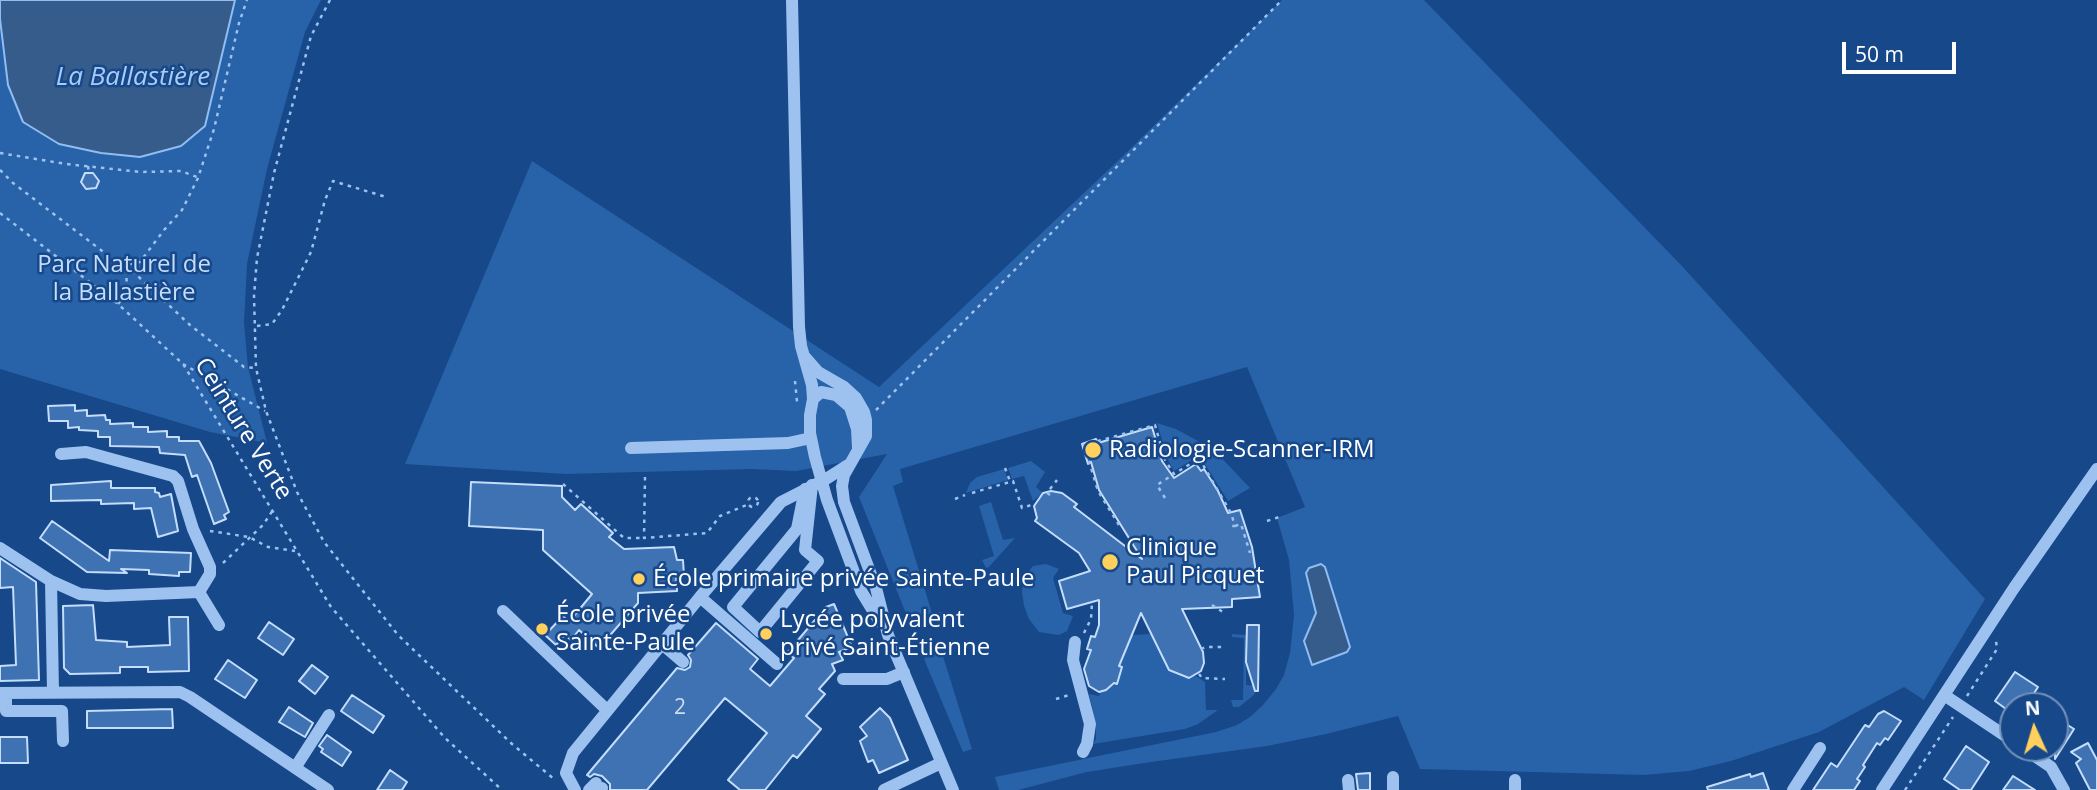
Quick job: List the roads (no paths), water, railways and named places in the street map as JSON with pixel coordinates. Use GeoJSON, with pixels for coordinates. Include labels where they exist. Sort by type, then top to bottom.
{"type":"FeatureCollection","features":[{"type":"Feature","properties":{"kind":"street"},"geometry":{"type":"LineString","coordinates":[[792,0],[799,327],[813,399],[810,415],[813,485],[805,550],[818,561],[760,632],[733,607],[797,529],[813,485]]}},
{"type":"Feature","properties":{"kind":"street"},"geometry":{"type":"LineString","coordinates":[[804,356],[818,372],[844,387],[861,405],[866,420],[866,436],[849,465],[842,486],[848,516],[876,588],[888,635]]}},
{"type":"Feature","properties":{"kind":"street"},"geometry":{"type":"LineString","coordinates":[[813,399],[821,392],[828,391],[842,398],[850,407],[857,429],[858,450]]}},
{"type":"Feature","properties":{"kind":"street"},"geometry":{"type":"LineString","coordinates":[[631,448],[788,443],[811,438]]}},
{"type":"Feature","properties":{"kind":"street"},"geometry":{"type":"LineString","coordinates":[[61,454],[86,452],[173,476],[210,567],[210,574],[199,592]]}},
{"type":"Feature","properties":{"kind":"street"},"geometry":{"type":"LineString","coordinates":[[575,790],[566,773],[573,752],[700,597],[781,502],[849,465]]}},
{"type":"Feature","properties":{"kind":"street"},"geometry":{"type":"LineString","coordinates":[[1882,790],[2014,587],[2097,469]]}},
{"type":"Feature","properties":{"kind":"street"},"geometry":{"type":"LineString","coordinates":[[813,485],[860,591],[888,635],[953,790]]}},
{"type":"Feature","properties":{"kind":"street"},"geometry":{"type":"LineString","coordinates":[[0,548],[51,581],[87,595],[199,592]]}},
{"type":"Feature","properties":{"kind":"street"},"geometry":{"type":"LineString","coordinates":[[51,581],[53,692]]}},
{"type":"Feature","properties":{"kind":"street"},"geometry":{"type":"LineString","coordinates":[[199,592],[219,625]]}},
{"type":"Feature","properties":{"kind":"street"},"geometry":{"type":"LineString","coordinates":[[700,597],[777,664]]}},
{"type":"Feature","properties":{"kind":"street"},"geometry":{"type":"LineString","coordinates":[[503,611],[607,710]]}},
{"type":"Feature","properties":{"kind":"street"},"geometry":{"type":"LineString","coordinates":[[1078,639],[1073,660],[1090,723],[1090,734],[1083,752]]}},
{"type":"Feature","properties":{"kind":"street"},"geometry":{"type":"LineString","coordinates":[[662,643],[683,662]]}},
{"type":"Feature","properties":{"kind":"street"},"geometry":{"type":"LineString","coordinates":[[843,679],[887,679],[904,671]]}},
{"type":"Feature","properties":{"kind":"street"},"geometry":{"type":"LineString","coordinates":[[63,741],[62,710],[6,711],[3,693],[180,692],[295,768],[312,785],[328,790]]}},
{"type":"Feature","properties":{"kind":"street"},"geometry":{"type":"LineString","coordinates":[[1944,695],[1999,732]]}},
{"type":"Feature","properties":{"kind":"street"},"geometry":{"type":"LineString","coordinates":[[295,768],[329,715]]}},
{"type":"Feature","properties":{"kind":"street"},"geometry":{"type":"LineString","coordinates":[[1793,790],[1820,748]]}},
{"type":"Feature","properties":{"kind":"street"},"geometry":{"type":"LineString","coordinates":[[2044,762],[2051,767],[2064,790]]}},
{"type":"Feature","properties":{"kind":"street"},"geometry":{"type":"LineString","coordinates":[[884,790],[941,763]]}},
{"type":"Feature","properties":{"kind":"water","name":"La Ballastière"},"geometry":{"type":"Polygon","coordinates":[[[0,0],[235,0],[205,126],[181,146],[140,157],[101,153],[59,144],[23,122],[8,85],[0,0]]]}},
{"type":"Feature","properties":{"kind":"water"},"geometry":{"type":"Polygon","coordinates":[[[1321,564],[1325,567],[1350,647],[1347,652],[1312,665],[1304,641],[1316,613],[1306,573],[1309,568],[1321,564]]]}},
{"type":"Feature","properties":{"kind":"place","name":"Radiologie-Scanner-IRM"},"geometry":{"type":"Point","coordinates":[1093,450]}},
{"type":"Feature","properties":{"kind":"place","name":"Clinique Paul Picquet"},"geometry":{"type":"Point","coordinates":[1110,562]}},
{"type":"Feature","properties":{"kind":"place","name":"École primaire privée Sainte-Paule"},"geometry":{"type":"Point","coordinates":[639,579]}},
{"type":"Feature","properties":{"kind":"place","name":"École privée Sainte-Paule"},"geometry":{"type":"Point","coordinates":[542,629]}},
{"type":"Feature","properties":{"kind":"place","name":"Lycée polyvalent privé Saint-Étienne"},"geometry":{"type":"Point","coordinates":[766,634]}},
{"type":"Feature","properties":{"kind":"park label","name":"Parc Naturel de la Ballastière"},"geometry":{"type":"Point","coordinates":[124,279]}}]}
